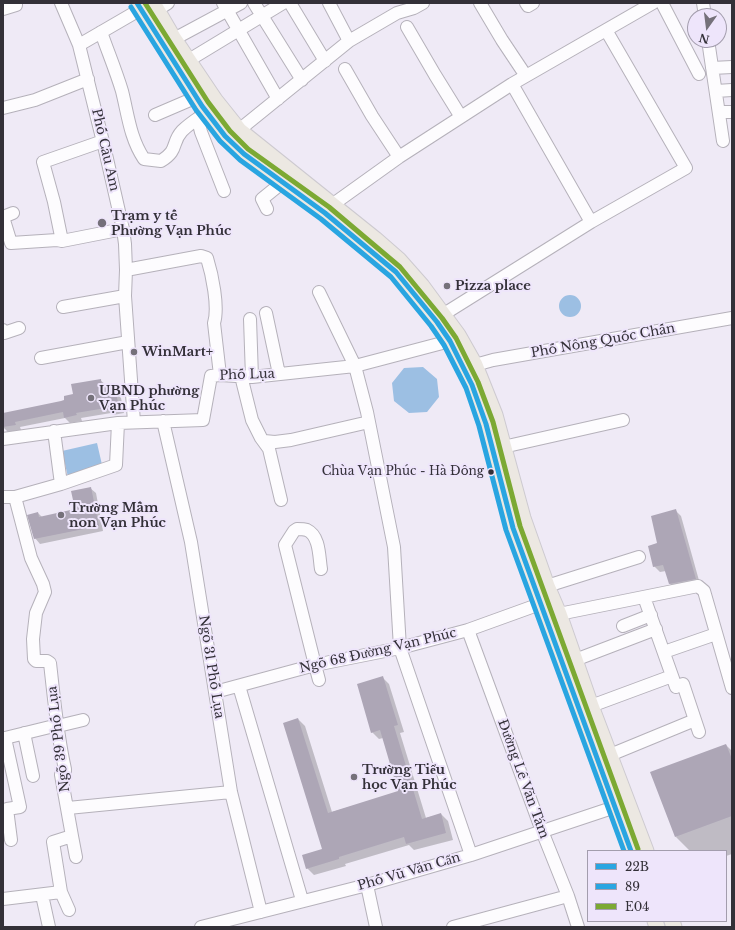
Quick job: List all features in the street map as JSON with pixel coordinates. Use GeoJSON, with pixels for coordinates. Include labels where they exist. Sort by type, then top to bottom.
{"type":"FeatureCollection","features":[{"type":"Feature","properties":{"kind":"main road"},"geometry":{"type":"LineString","coordinates":[[151,6],[174,39],[200,107],[225,136],[244,154],[283,182],[329,209],[375,239],[399,260],[422,286],[458,335],[475,365],[495,415],[498,449],[513,528],[540,604],[585,708],[610,755],[646,850]]}},
{"type":"Feature","properties":{"kind":"main road"},"geometry":{"type":"LineString","coordinates":[[151,6],[184,64],[239,130],[329,209],[396,272],[437,322],[450,341],[472,384],[486,424],[498,449],[547,586],[559,614],[575,660],[585,708],[615,807],[631,850]]}},
{"type":"Feature","properties":{"kind":"street"},"geometry":{"type":"LineString","coordinates":[[3,9],[16,5],[16,3]]}},
{"type":"Feature","properties":{"kind":"street","name":"Phố Cầu Am"},"geometry":{"type":"LineString","coordinates":[[61,3],[79,44],[123,229],[126,270],[125,296],[134,422]]}},
{"type":"Feature","properties":{"kind":"street"},"geometry":{"type":"LineString","coordinates":[[174,39],[225,7],[241,3]]}},
{"type":"Feature","properties":{"kind":"street"},"geometry":{"type":"LineString","coordinates":[[254,3],[302,80]]}},
{"type":"Feature","properties":{"kind":"street"},"geometry":{"type":"LineString","coordinates":[[184,64],[283,3]]}},
{"type":"Feature","properties":{"kind":"street"},"geometry":{"type":"LineString","coordinates":[[290,3],[325,61]]}},
{"type":"Feature","properties":{"kind":"street"},"geometry":{"type":"LineString","coordinates":[[329,3],[350,41]]}},
{"type":"Feature","properties":{"kind":"street"},"geometry":{"type":"LineString","coordinates":[[239,130],[350,41],[397,13],[414,8],[423,3]]}},
{"type":"Feature","properties":{"kind":"street"},"geometry":{"type":"LineString","coordinates":[[480,3],[526,76]]}},
{"type":"Feature","properties":{"kind":"street"},"geometry":{"type":"LineString","coordinates":[[526,3],[528,6],[533,3]]}},
{"type":"Feature","properties":{"kind":"street"},"geometry":{"type":"LineString","coordinates":[[329,209],[399,157],[512,84],[652,3]]}},
{"type":"Feature","properties":{"kind":"street"},"geometry":{"type":"LineString","coordinates":[[662,3],[699,74]]}},
{"type":"Feature","properties":{"kind":"street"},"geometry":{"type":"LineString","coordinates":[[79,44],[151,6]]}},
{"type":"Feature","properties":{"kind":"street"},"geometry":{"type":"LineString","coordinates":[[225,7],[278,99]]}},
{"type":"Feature","properties":{"kind":"street"},"geometry":{"type":"LineString","coordinates":[[407,27],[435,76],[461,117]]}},
{"type":"Feature","properties":{"kind":"street"},"geometry":{"type":"LineString","coordinates":[[444,314],[591,222],[686,168],[606,30]]}},
{"type":"Feature","properties":{"kind":"street"},"geometry":{"type":"LineString","coordinates":[[101,32],[122,91],[128,122],[137,148],[144,159],[161,162],[169,156],[174,150],[176,140],[200,107]]}},
{"type":"Feature","properties":{"kind":"street"},"geometry":{"type":"LineString","coordinates":[[709,48],[720,112],[723,142]]}},
{"type":"Feature","properties":{"kind":"street"},"geometry":{"type":"LineString","coordinates":[[712,68],[732,67]]}},
{"type":"Feature","properties":{"kind":"street"},"geometry":{"type":"LineString","coordinates":[[345,69],[372,116],[399,157]]}},
{"type":"Feature","properties":{"kind":"street"},"geometry":{"type":"LineString","coordinates":[[3,108],[35,100],[88,79]]}},
{"type":"Feature","properties":{"kind":"street"},"geometry":{"type":"LineString","coordinates":[[512,84],[591,222]]}},
{"type":"Feature","properties":{"kind":"street"},"geometry":{"type":"LineString","coordinates":[[716,91],[732,90]]}},
{"type":"Feature","properties":{"kind":"street"},"geometry":{"type":"LineString","coordinates":[[155,115],[200,107]]}},
{"type":"Feature","properties":{"kind":"street"},"geometry":{"type":"LineString","coordinates":[[200,107],[201,132],[224,191]]}},
{"type":"Feature","properties":{"kind":"street"},"geometry":{"type":"LineString","coordinates":[[720,112],[732,112]]}},
{"type":"Feature","properties":{"kind":"street"},"geometry":{"type":"LineString","coordinates":[[62,241],[54,202],[43,162],[103,141]]}},
{"type":"Feature","properties":{"kind":"street"},"geometry":{"type":"LineString","coordinates":[[267,209],[262,199],[283,182]]}},
{"type":"Feature","properties":{"kind":"street"},"geometry":{"type":"LineString","coordinates":[[7,220],[11,243],[62,241],[123,229]]}},
{"type":"Feature","properties":{"kind":"street"},"geometry":{"type":"LineString","coordinates":[[126,270],[201,256],[207,258],[216,306],[214,323],[220,375]]}},
{"type":"Feature","properties":{"kind":"street"},"geometry":{"type":"LineString","coordinates":[[320,292],[355,366],[369,422],[394,548],[400,648],[471,855]]}},
{"type":"Feature","properties":{"kind":"street"},"geometry":{"type":"LineString","coordinates":[[63,307],[125,296]]}},
{"type":"Feature","properties":{"kind":"street"},"geometry":{"type":"LineString","coordinates":[[266,313],[279,374]]}},
{"type":"Feature","properties":{"kind":"street","name":"Phố Nông Quốc Chấn"},"geometry":{"type":"LineString","coordinates":[[475,365],[493,360],[732,318]]}},
{"type":"Feature","properties":{"kind":"street"},"geometry":{"type":"LineString","coordinates":[[250,319],[246,377],[252,420],[269,449],[282,500]]}},
{"type":"Feature","properties":{"kind":"street"},"geometry":{"type":"LineString","coordinates":[[3,330],[4,332],[19,328]]}},
{"type":"Feature","properties":{"kind":"street","name":"Phố Lụa"},"geometry":{"type":"LineString","coordinates":[[3,439],[118,423],[200,421],[203,420],[210,378],[212,376],[220,375],[246,377],[355,366],[450,341]]}},
{"type":"Feature","properties":{"kind":"street"},"geometry":{"type":"LineString","coordinates":[[42,358],[128,342]]}},
{"type":"Feature","properties":{"kind":"street"},"geometry":{"type":"LineString","coordinates":[[498,449],[624,420]]}},
{"type":"Feature","properties":{"kind":"street","name":"Ngõ 31 Phố Lụa"},"geometry":{"type":"LineString","coordinates":[[163,421],[191,542],[231,792],[261,912]]}},
{"type":"Feature","properties":{"kind":"street"},"geometry":{"type":"LineString","coordinates":[[264,441],[276,442],[291,440],[369,422]]}},
{"type":"Feature","properties":{"kind":"street"},"geometry":{"type":"LineString","coordinates":[[3,497],[15,497],[61,484],[116,465],[118,423]]}},
{"type":"Feature","properties":{"kind":"street"},"geometry":{"type":"LineString","coordinates":[[54,431],[61,484]]}},
{"type":"Feature","properties":{"kind":"street","name":"Ngõ 39 Phố Lụa"},"geometry":{"type":"LineString","coordinates":[[15,497],[31,558],[45,592],[36,613],[33,639],[34,660],[50,662],[58,736],[65,769],[65,772],[61,775],[76,857]]}},
{"type":"Feature","properties":{"kind":"street"},"geometry":{"type":"LineString","coordinates":[[320,680],[286,545],[294,531],[297,529],[307,530],[314,536],[317,544],[321,569]]}},
{"type":"Feature","properties":{"kind":"street"},"geometry":{"type":"LineString","coordinates":[[547,586],[639,557]]}},
{"type":"Feature","properties":{"kind":"street"},"geometry":{"type":"LineString","coordinates":[[559,614],[698,586],[704,591],[732,688]]}},
{"type":"Feature","properties":{"kind":"street"},"geometry":{"type":"LineString","coordinates":[[644,597],[676,687],[682,684],[699,732]]}},
{"type":"Feature","properties":{"kind":"street","name":"Ngõ 68 Đường Vạn Phúc"},"geometry":{"type":"LineString","coordinates":[[215,692],[315,665],[400,648],[468,630],[540,604]]}},
{"type":"Feature","properties":{"kind":"street"},"geometry":{"type":"LineString","coordinates":[[623,626],[651,615]]}},
{"type":"Feature","properties":{"kind":"street"},"geometry":{"type":"LineString","coordinates":[[575,660],[656,629]]}},
{"type":"Feature","properties":{"kind":"street","name":"Đường Lê Văn Tám"},"geometry":{"type":"LineString","coordinates":[[468,630],[542,831],[568,896],[578,927]]}},
{"type":"Feature","properties":{"kind":"street"},"geometry":{"type":"LineString","coordinates":[[664,652],[716,634]]}},
{"type":"Feature","properties":{"kind":"street"},"geometry":{"type":"LineString","coordinates":[[585,708],[672,676]]}},
{"type":"Feature","properties":{"kind":"street"},"geometry":{"type":"LineString","coordinates":[[239,686],[302,900]]}},
{"type":"Feature","properties":{"kind":"street"},"geometry":{"type":"LineString","coordinates":[[11,840],[7,809],[20,807],[8,777],[4,738],[83,720]]}},
{"type":"Feature","properties":{"kind":"street"},"geometry":{"type":"LineString","coordinates":[[610,755],[695,720]]}},
{"type":"Feature","properties":{"kind":"street"},"geometry":{"type":"LineString","coordinates":[[24,733],[33,776]]}},
{"type":"Feature","properties":{"kind":"street"},"geometry":{"type":"LineString","coordinates":[[68,808],[231,792]]}},
{"type":"Feature","properties":{"kind":"street","name":"Phố Vũ Văn Cẩn"},"geometry":{"type":"LineString","coordinates":[[201,927],[242,922],[261,912],[302,900],[367,885],[471,855],[615,807]]}},
{"type":"Feature","properties":{"kind":"street"},"geometry":{"type":"LineString","coordinates":[[69,910],[61,892],[53,842],[72,836]]}},
{"type":"Feature","properties":{"kind":"street"},"geometry":{"type":"LineString","coordinates":[[367,885],[376,927]]}},
{"type":"Feature","properties":{"kind":"street"},"geometry":{"type":"LineString","coordinates":[[3,899],[61,892]]}},
{"type":"Feature","properties":{"kind":"street"},"geometry":{"type":"LineString","coordinates":[[42,894],[49,927]]}},
{"type":"Feature","properties":{"kind":"street"},"geometry":{"type":"LineString","coordinates":[[453,927],[568,896]]}},
{"type":"Feature","properties":{"kind":"water"},"geometry":{"type":"Polygon","coordinates":[[[570,295],[578,298],[581,306],[578,314],[570,317],[562,314],[559,306],[562,298],[570,295]]]}},
{"type":"Feature","properties":{"kind":"water"},"geometry":{"type":"Polygon","coordinates":[[[423,367],[437,379],[439,397],[427,412],[409,413],[394,401],[392,383],[404,368],[423,367]]]}},
{"type":"Feature","properties":{"kind":"water"},"geometry":{"type":"Polygon","coordinates":[[[97,443],[103,469],[68,477],[62,451],[97,443]]]}},
{"type":"Feature","properties":{"kind":"building","name":"UBND phường Vạn Phúc"},"geometry":{"type":"Polygon","coordinates":[[[101,379],[102,389],[111,387],[112,392],[116,392],[119,407],[107,410],[106,408],[76,413],[77,415],[64,418],[63,412],[15,422],[16,425],[3,427],[3,413],[64,400],[64,396],[73,394],[71,384],[101,379]]]}},
{"type":"Feature","properties":{"kind":"building"},"geometry":{"type":"Polygon","coordinates":[[[91,487],[99,526],[34,539],[27,515],[38,512],[39,517],[75,509],[71,491],[91,487]]]}},
{"type":"Feature","properties":{"kind":"building"},"geometry":{"type":"Polygon","coordinates":[[[676,509],[696,579],[669,584],[663,565],[653,567],[648,546],[657,543],[651,516],[676,509]]]}},
{"type":"Feature","properties":{"kind":"building"},"geometry":{"type":"Polygon","coordinates":[[[383,676],[398,725],[394,726],[422,819],[441,813],[446,833],[406,844],[404,837],[306,869],[302,855],[322,849],[283,723],[298,718],[328,813],[398,791],[380,730],[371,733],[357,684],[383,676]]]}},
{"type":"Feature","properties":{"kind":"building"},"geometry":{"type":"Polygon","coordinates":[[[726,744],[732,759],[732,816],[675,837],[650,772],[726,744]]]}},
{"type":"Feature","properties":{"kind":"transit line","name":"22B"},"geometry":{"type":"LineString","coordinates":[[137,3],[202,106],[225,136],[244,154],[325,213],[396,272],[437,322],[450,341],[472,385],[486,424],[513,528],[631,850]]}},
{"type":"Feature","properties":{"kind":"transit line","name":"E04"},"geometry":{"type":"LineString","coordinates":[[145,3],[208,102],[230,131],[248,149],[329,207],[400,267],[442,318],[456,338],[478,382],[493,422],[520,526],[638,849]]}},
{"type":"Feature","properties":{"kind":"transit line","name":"89"},"geometry":{"type":"LineString","coordinates":[[131,7],[196,110],[220,141],[240,160],[321,219],[391,277],[431,326],[444,345],[466,388],[479,426],[506,530],[624,850]]}},
{"type":"Feature","properties":{"kind":"place","name":"Trạm y tế Phường Vạn Phúc"},"geometry":{"type":"Point","coordinates":[102,223]}},
{"type":"Feature","properties":{"kind":"place","name":"Pizza place"},"geometry":{"type":"Point","coordinates":[447,286]}},
{"type":"Feature","properties":{"kind":"place","name":"WinMart+"},"geometry":{"type":"Point","coordinates":[134,352]}},
{"type":"Feature","properties":{"kind":"place","name":"UBND phường Vạn Phúc"},"geometry":{"type":"Point","coordinates":[91,398]}},
{"type":"Feature","properties":{"kind":"place","name":"Chùa Vạn Phúc - Hà Đông"},"geometry":{"type":"Point","coordinates":[491,472]}},
{"type":"Feature","properties":{"kind":"place","name":"Trường Mầm non Vạn Phúc"},"geometry":{"type":"Point","coordinates":[61,515]}},
{"type":"Feature","properties":{"kind":"place","name":"Trường Tiểu học Vạn Phúc"},"geometry":{"type":"Point","coordinates":[354,777]}}]}
